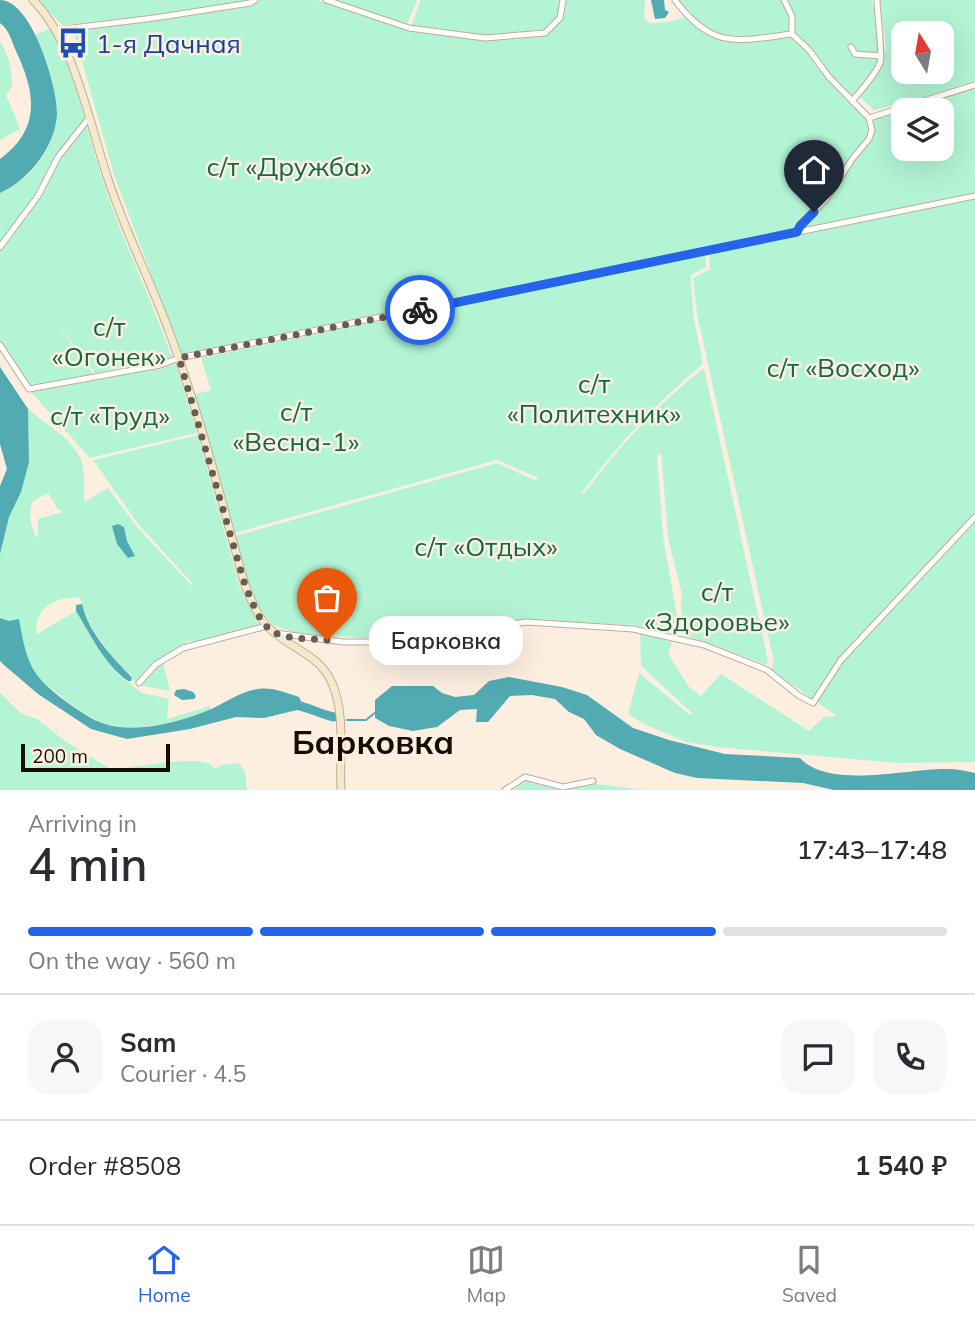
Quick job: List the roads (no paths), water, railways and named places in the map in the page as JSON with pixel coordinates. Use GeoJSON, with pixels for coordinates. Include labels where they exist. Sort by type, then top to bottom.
{"type":"FeatureCollection","features":[{"type":"Feature","properties":{"kind":"main road"},"geometry":{"type":"LineString","coordinates":[[33,0],[56,30],[89,118],[108,181],[179,358],[245,585],[255,608],[275,633],[315,658],[333,685],[339,716],[341,790]]}},
{"type":"Feature","properties":{"kind":"street"},"geometry":{"type":"LineString","coordinates":[[56,30],[154,18],[256,0]]}},
{"type":"Feature","properties":{"kind":"street"},"geometry":{"type":"LineString","coordinates":[[326,0],[409,28],[485,38],[545,33],[560,18],[563,0]]}},
{"type":"Feature","properties":{"kind":"street"},"geometry":{"type":"LineString","coordinates":[[675,0],[704,30],[724,40],[792,34]]}},
{"type":"Feature","properties":{"kind":"street"},"geometry":{"type":"LineString","coordinates":[[784,0],[792,16],[792,34],[869,118],[872,130],[869,139],[827,198],[797,232]]}},
{"type":"Feature","properties":{"kind":"street"},"geometry":{"type":"LineString","coordinates":[[852,101],[880,63],[877,0]]}},
{"type":"Feature","properties":{"kind":"street"},"geometry":{"type":"LineString","coordinates":[[851,47],[855,54],[881,55]]}},
{"type":"Feature","properties":{"kind":"street"},"geometry":{"type":"LineString","coordinates":[[869,118],[975,86]]}},
{"type":"Feature","properties":{"kind":"street"},"geometry":{"type":"LineString","coordinates":[[0,247],[38,196],[58,157],[89,118]]}},
{"type":"Feature","properties":{"kind":"street"},"geometry":{"type":"LineString","coordinates":[[0,345],[29,389],[160,365],[179,358],[975,195]]}},
{"type":"Feature","properties":{"kind":"street"},"geometry":{"type":"LineString","coordinates":[[275,633],[343,642],[381,642],[526,622],[633,629],[704,645],[767,670],[798,695],[813,703],[841,660],[975,517]]}},
{"type":"Feature","properties":{"kind":"street"},"geometry":{"type":"LineString","coordinates":[[139,683],[155,665],[183,648],[267,626]]}},
{"type":"Feature","properties":{"kind":"street"},"geometry":{"type":"LineString","coordinates":[[505,790],[525,777],[563,787],[593,781]]}},
{"type":"Feature","properties":{"kind":"water"},"geometry":{"type":"Polygon","coordinates":[[[0,0],[12,4],[23,14],[41,47],[53,85],[57,114],[51,138],[39,161],[21,180],[0,193],[0,159],[23,136],[31,110],[31,96],[23,67],[8,32],[0,23],[0,0]]]}},
{"type":"Feature","properties":{"kind":"water"},"geometry":{"type":"Polygon","coordinates":[[[651,0],[664,0],[665,10],[669,12],[665,18],[655,19],[651,0]]]}},
{"type":"Feature","properties":{"kind":"water"},"geometry":{"type":"Polygon","coordinates":[[[0,367],[28,409],[29,462],[21,492],[9,517],[0,554],[0,486],[7,469],[0,444],[0,367]]]}},
{"type":"Feature","properties":{"kind":"water"},"geometry":{"type":"Polygon","coordinates":[[[118,524],[124,527],[127,541],[135,556],[128,558],[117,544],[112,526],[118,524]]]}},
{"type":"Feature","properties":{"kind":"water"},"geometry":{"type":"Polygon","coordinates":[[[82,604],[96,635],[132,678],[131,681],[119,674],[99,649],[76,611],[76,605],[82,604]]]}},
{"type":"Feature","properties":{"kind":"water"},"geometry":{"type":"Polygon","coordinates":[[[0,618],[9,621],[19,619],[28,658],[45,684],[81,712],[105,724],[130,728],[172,722],[258,689],[279,691],[299,697],[301,701],[297,710],[264,718],[236,717],[190,729],[127,739],[91,729],[38,694],[4,665],[0,661],[0,618]]]}},
{"type":"Feature","properties":{"kind":"water"},"geometry":{"type":"Polygon","coordinates":[[[509,677],[562,687],[587,695],[633,728],[725,754],[800,758],[813,768],[849,775],[958,770],[975,773],[975,790],[834,790],[803,783],[697,778],[675,773],[620,749],[596,735],[584,719],[569,712],[555,699],[532,695],[510,696],[488,722],[476,722],[477,709],[460,710],[437,727],[413,731],[389,726],[375,718],[375,700],[392,686],[433,686],[442,693],[455,697],[474,695],[489,681],[509,677]]]}},
{"type":"Feature","properties":{"kind":"water"},"geometry":{"type":"Polygon","coordinates":[[[176,690],[193,692],[196,696],[194,699],[182,700],[174,695],[176,690]]]}},
{"type":"Feature","properties":{"kind":"waterway"},"geometry":{"type":"LineString","coordinates":[[289,704],[334,717]]}},
{"type":"Feature","properties":{"kind":"waterway"},"geometry":{"type":"LineString","coordinates":[[347,720],[366,720],[377,711]]}},
{"type":"Feature","properties":{"kind":"place","name":"1-я Дачная"},"geometry":{"type":"Point","coordinates":[73,43]}},
{"type":"Feature","properties":{"kind":"place","name":"Барковка"},"geometry":{"type":"Point","coordinates":[327,640]}},
{"type":"Feature","properties":{"kind":"district","name":"Барковка"},"geometry":{"type":"Point","coordinates":[373,741]}},
{"type":"Feature","properties":{"kind":"park label","name":"с/т «Дружба»"},"geometry":{"type":"Point","coordinates":[289,166]}},
{"type":"Feature","properties":{"kind":"park label","name":"с/т «Огонек»"},"geometry":{"type":"Point","coordinates":[109,341]}},
{"type":"Feature","properties":{"kind":"park label","name":"с/т «Восход»"},"geometry":{"type":"Point","coordinates":[843,367]}},
{"type":"Feature","properties":{"kind":"park label","name":"с/т «Политехник»"},"geometry":{"type":"Point","coordinates":[594,398]}},
{"type":"Feature","properties":{"kind":"park label","name":"с/т «Труд»"},"geometry":{"type":"Point","coordinates":[110,415]}},
{"type":"Feature","properties":{"kind":"park label","name":"с/т «Весна-1»"},"geometry":{"type":"Point","coordinates":[296,426]}},
{"type":"Feature","properties":{"kind":"park label","name":"с/т «Отдых»"},"geometry":{"type":"Point","coordinates":[486,546]}},
{"type":"Feature","properties":{"kind":"park label","name":"с/т «Здоровье»"},"geometry":{"type":"Point","coordinates":[717,606]}}]}
